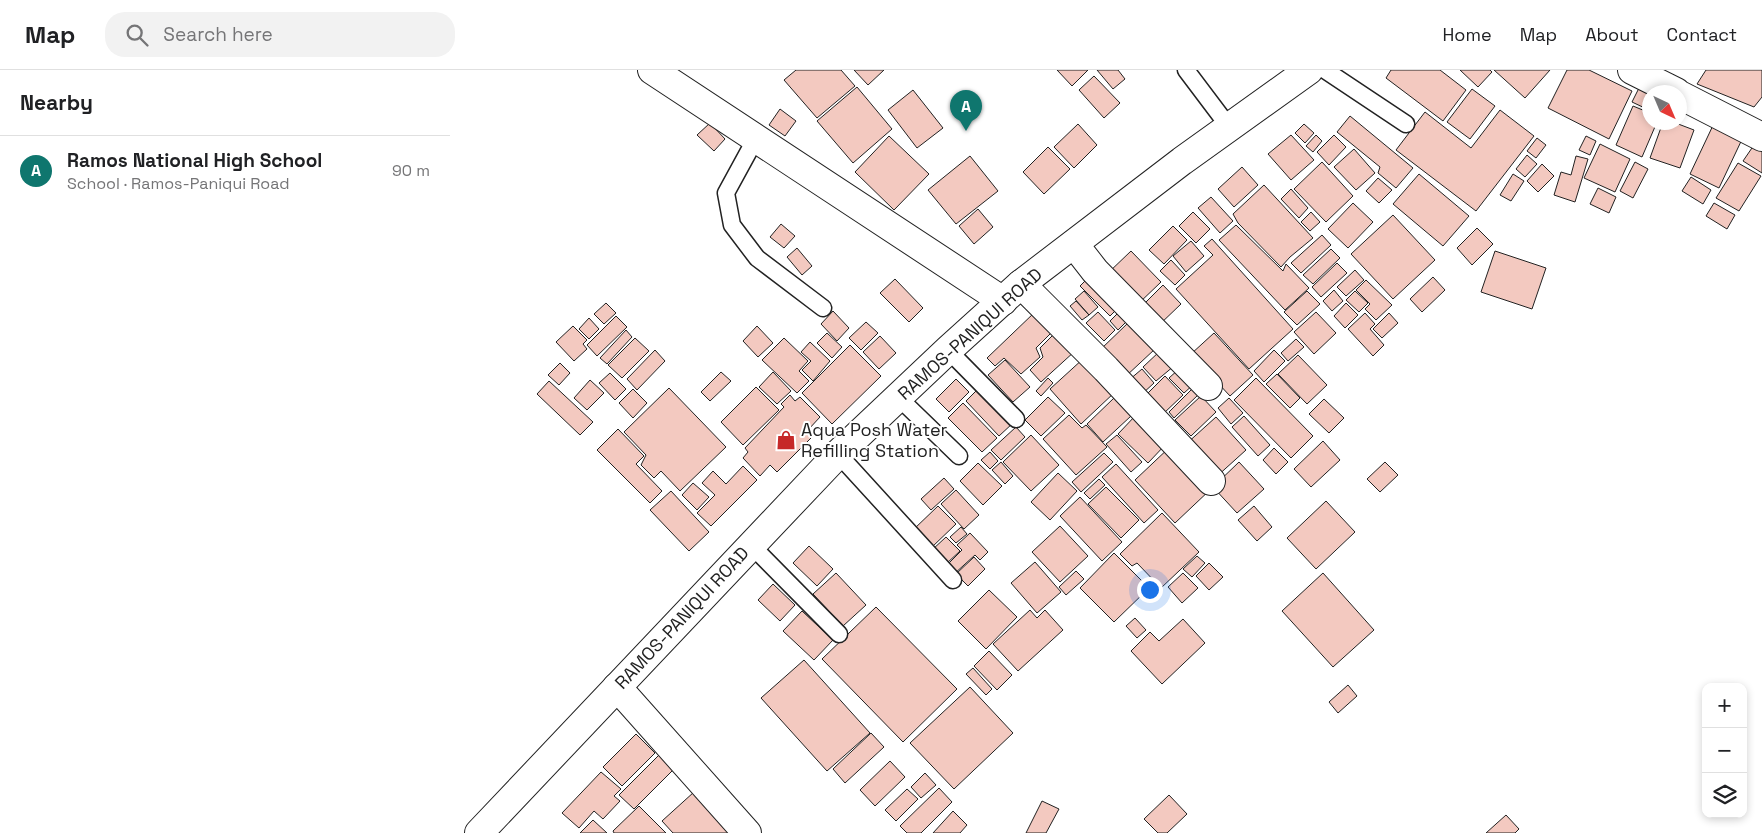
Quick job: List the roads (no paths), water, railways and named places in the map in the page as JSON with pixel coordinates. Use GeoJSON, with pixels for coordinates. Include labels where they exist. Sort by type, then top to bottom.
{"type":"FeatureCollection","features":[{"type":"Feature","properties":{"kind":"street","name":"RAMOS-PANIQUI ROAD"},"geometry":{"type":"LineString","coordinates":[[479,833],[838,454],[948,350],[1012,293],[1074,244],[1182,161],[1309,70]]}},
{"type":"Feature","properties":{"kind":"street"},"geometry":{"type":"LineString","coordinates":[[1632,70],[1662,85]]}},
{"type":"Feature","properties":{"kind":"street"},"geometry":{"type":"LineString","coordinates":[[662,72],[756,138],[1012,293],[1106,369],[1211,481]]}},
{"type":"Feature","properties":{"kind":"street"},"geometry":{"type":"LineString","coordinates":[[1687,98],[1762,137]]}},
{"type":"Feature","properties":{"kind":"street"},"geometry":{"type":"LineString","coordinates":[[1074,244],[1095,270],[1208,386]]}},
{"type":"Feature","properties":{"kind":"street"},"geometry":{"type":"LineString","coordinates":[[617,686],[747,833]]}},
{"type":"Feature","properties":{"kind":"lane"},"geometry":{"type":"LineString","coordinates":[[1186,70],[1229,127]]}},
{"type":"Feature","properties":{"kind":"lane"},"geometry":{"type":"LineString","coordinates":[[1325,70],[1406,124]]}},
{"type":"Feature","properties":{"kind":"lane"},"geometry":{"type":"LineString","coordinates":[[756,138],[726,193],[732,225],[757,258],[823,308]]}},
{"type":"Feature","properties":{"kind":"lane"},"geometry":{"type":"LineString","coordinates":[[948,350],[1016,419]]}},
{"type":"Feature","properties":{"kind":"lane"},"geometry":{"type":"LineString","coordinates":[[898,397],[960,456]]}},
{"type":"Feature","properties":{"kind":"lane"},"geometry":{"type":"LineString","coordinates":[[838,454],[953,580]]}},
{"type":"Feature","properties":{"kind":"lane"},"geometry":{"type":"LineString","coordinates":[[751,545],[839,634]]}},
{"type":"Feature","properties":{"kind":"place","name":"Ramos National High School"},"geometry":{"type":"Point","coordinates":[966,131]}},
{"type":"Feature","properties":{"kind":"place","name":"Aqua Posh Water Refilling Station"},"geometry":{"type":"Point","coordinates":[786,440]}}]}
